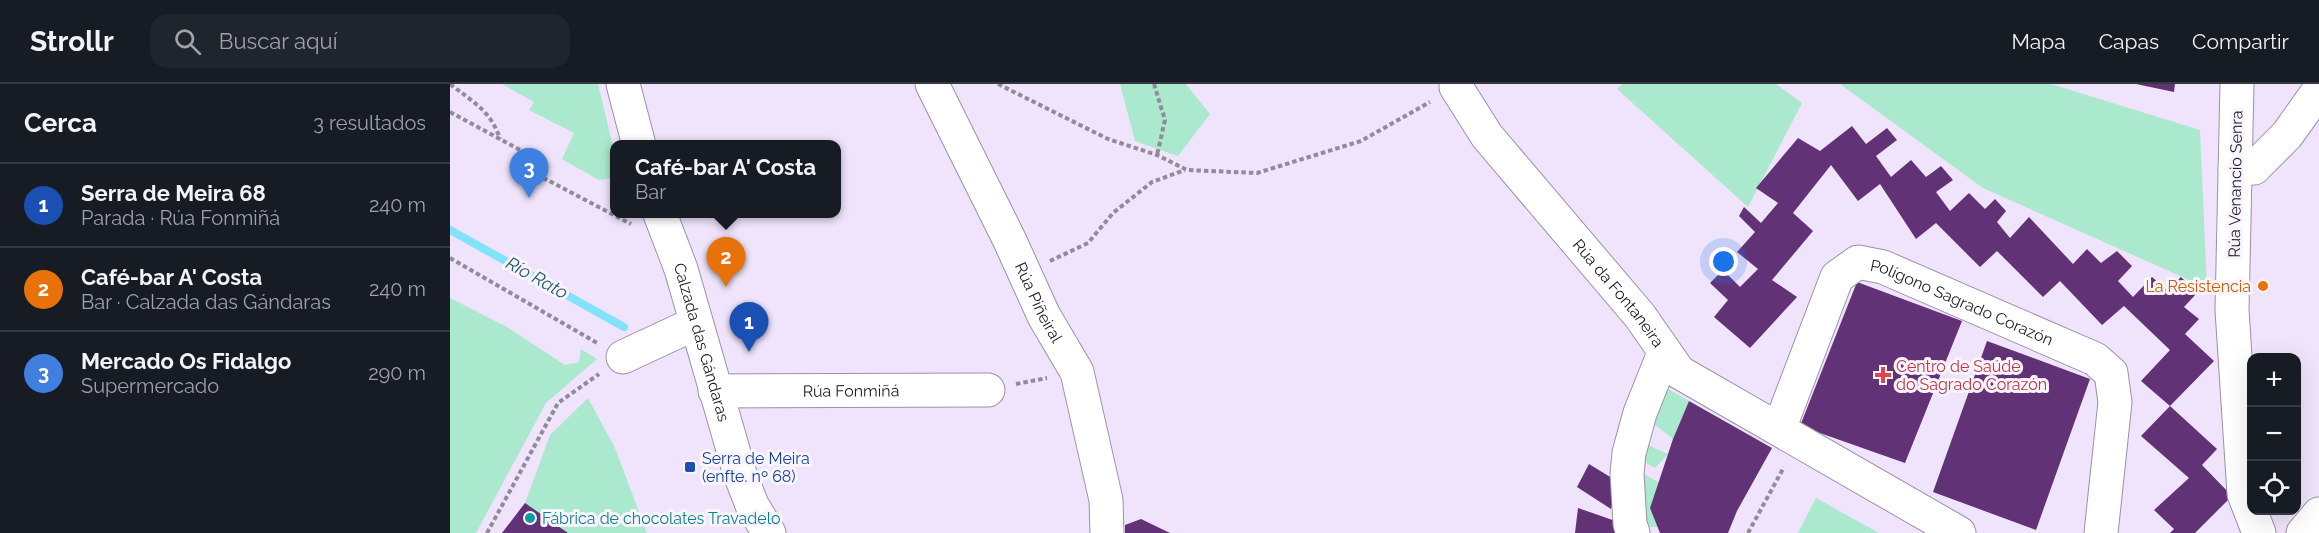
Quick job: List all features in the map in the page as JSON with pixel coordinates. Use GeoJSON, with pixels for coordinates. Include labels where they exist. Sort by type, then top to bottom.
{"type":"FeatureCollection","features":[{"type":"Feature","properties":{"kind":"street"},"geometry":{"type":"LineString","coordinates":[[624,84],[638,140]]}},
{"type":"Feature","properties":{"kind":"street","name":"Rúa Piñeiral"},"geometry":{"type":"LineString","coordinates":[[932,84],[1044,316],[1077,372],[1106,500],[1107,533]]}},
{"type":"Feature","properties":{"kind":"street","name":"Rúa Venancio Senra"},"geometry":{"type":"LineString","coordinates":[[2237,84],[2232,310],[2244,494],[2259,533]]}},
{"type":"Feature","properties":{"kind":"street","name":"Rúa da Fontaneira"},"geometry":{"type":"LineString","coordinates":[[1457,85],[1487,136],[1640,316],[1664,353],[1640,413],[1629,453],[1627,474],[1630,524],[1633,533]]}},
{"type":"Feature","properties":{"kind":"street"},"geometry":{"type":"LineString","coordinates":[[2235,169],[2254,168],[2287,135],[2319,90]]}},
{"type":"Feature","properties":{"kind":"street","name":"Calzada das Gándaras"},"geometry":{"type":"LineString","coordinates":[[650,221],[681,269],[740,474],[752,506],[769,533]]}},
{"type":"Feature","properties":{"kind":"street","name":"Polígono Sagrado Corazón"},"geometry":{"type":"LineString","coordinates":[[1779,429],[1837,277],[1858,262],[1883,267],[2095,359],[2111,373],[2115,402],[2100,533]]}},
{"type":"Feature","properties":{"kind":"street"},"geometry":{"type":"LineString","coordinates":[[623,357],[696,323]]}},
{"type":"Feature","properties":{"kind":"street"},"geometry":{"type":"LineString","coordinates":[[1664,353],[1678,372],[1959,533]]}},
{"type":"Feature","properties":{"kind":"street","name":"Rúa Fonmiñá"},"geometry":{"type":"LineString","coordinates":[[715,391],[988,390]]}},
{"type":"Feature","properties":{"kind":"street"},"geometry":{"type":"LineString","coordinates":[[2303,533],[2319,514]]}},
{"type":"Feature","properties":{"kind":"path"},"geometry":{"type":"LineString","coordinates":[[450,84],[480,107],[495,123],[501,140]]}},
{"type":"Feature","properties":{"kind":"path"},"geometry":{"type":"LineString","coordinates":[[998,84],[1108,139],[1157,155],[1187,170]]}},
{"type":"Feature","properties":{"kind":"path"},"geometry":{"type":"LineString","coordinates":[[1154,84],[1165,120],[1157,155]]}},
{"type":"Feature","properties":{"kind":"path"},"geometry":{"type":"LineString","coordinates":[[1026,275],[1088,243],[1113,213],[1152,182],[1187,170],[1257,172],[1361,141],[1457,85]]}},
{"type":"Feature","properties":{"kind":"path"},"geometry":{"type":"LineString","coordinates":[[450,112],[522,151],[515,164],[610,204]]}},
{"type":"Feature","properties":{"kind":"path"},"geometry":{"type":"LineString","coordinates":[[450,258],[623,357],[558,403],[487,533]]}},
{"type":"Feature","properties":{"kind":"path"},"geometry":{"type":"LineString","coordinates":[[988,390],[1077,372]]}},
{"type":"Feature","properties":{"kind":"path"},"geometry":{"type":"LineString","coordinates":[[1748,533],[1786,464]]}},
{"type":"Feature","properties":{"kind":"green space"},"geometry":{"type":"Polygon","coordinates":[[[502,84],[598,84],[611,140],[610,179],[599,180],[562,159],[574,133],[529,110],[534,102],[502,84]]]}},
{"type":"Feature","properties":{"kind":"green space"},"geometry":{"type":"Polygon","coordinates":[[[1120,84],[1186,84],[1210,114],[1178,156],[1135,141],[1120,84]]]}},
{"type":"Feature","properties":{"kind":"green space"},"geometry":{"type":"Polygon","coordinates":[[[1622,84],[1776,84],[1802,103],[1748,207],[1617,89],[1622,84]]]}},
{"type":"Feature","properties":{"kind":"green space"},"geometry":{"type":"Polygon","coordinates":[[[1840,84],[2051,84],[2200,130],[2207,288],[1983,188],[1840,84]]]}},
{"type":"Feature","properties":{"kind":"green space"},"geometry":{"type":"Polygon","coordinates":[[[450,298],[507,327],[565,365],[579,362],[581,349],[597,359],[546,403],[476,533],[450,533],[450,298]]]}},
{"type":"Feature","properties":{"kind":"green space"},"geometry":{"type":"Polygon","coordinates":[[[1654,381],[1689,401],[1673,439],[1640,413],[1654,381]]]}},
{"type":"Feature","properties":{"kind":"green space"},"geometry":{"type":"Polygon","coordinates":[[[588,398],[615,448],[647,533],[502,533],[525,503],[550,435],[588,398]]]}},
{"type":"Feature","properties":{"kind":"green space"},"geometry":{"type":"Polygon","coordinates":[[[1633,438],[1668,454],[1655,468],[1629,453],[1633,438]]]}},
{"type":"Feature","properties":{"kind":"green space"},"geometry":{"type":"Polygon","coordinates":[[[1628,464],[1659,483],[1650,508],[1658,527],[1639,527],[1628,464]]]}},
{"type":"Feature","properties":{"kind":"green space"},"geometry":{"type":"Polygon","coordinates":[[[1816,498],[1879,533],[1798,533],[1816,498]]]}},
{"type":"Feature","properties":{"kind":"building"},"geometry":{"type":"Polygon","coordinates":[[[2136,84],[2175,84],[2174,92],[2136,84]]]}},
{"type":"Feature","properties":{"kind":"building"},"geometry":{"type":"Polygon","coordinates":[[[1852,126],[1866,144],[1887,128],[1897,140],[1876,156],[1891,177],[1911,160],[1926,177],[1941,166],[1953,180],[1936,192],[1950,211],[1969,193],[1985,209],[1995,199],[2006,211],[1997,222],[2010,238],[2029,217],[2073,264],[2087,249],[2101,263],[2117,251],[2132,266],[2118,281],[2133,297],[2152,277],[2167,290],[2181,277],[2197,293],[2184,307],[2199,319],[2185,334],[2214,361],[2170,406],[2141,381],[2170,350],[2124,306],[2102,325],[2060,281],[2043,297],[1997,251],[1980,267],[1936,223],[1916,239],[1880,184],[1858,201],[1831,165],[1793,213],[1813,231],[1772,280],[1797,297],[1750,348],[1714,317],[1728,300],[1710,283],[1723,270],[1740,287],[1758,269],[1737,252],[1755,232],[1739,216],[1744,207],[1761,223],[1778,203],[1756,188],[1798,138],[1820,151],[1852,126]]]}},
{"type":"Feature","properties":{"kind":"building"},"geometry":{"type":"Polygon","coordinates":[[[1857,282],[1962,321],[1905,463],[1800,426],[1857,282]]]}},
{"type":"Feature","properties":{"kind":"building"},"geometry":{"type":"Polygon","coordinates":[[[1987,341],[2090,379],[2036,530],[1933,492],[1987,341]]]}},
{"type":"Feature","properties":{"kind":"building"},"geometry":{"type":"Polygon","coordinates":[[[1689,401],[1772,448],[1737,511],[1728,533],[1660,533],[1650,508],[1673,439],[1689,401]]]}},
{"type":"Feature","properties":{"kind":"building"},"geometry":{"type":"Polygon","coordinates":[[[2170,406],[2217,449],[2202,465],[2232,496],[2195,533],[2170,533],[2174,529],[2154,510],[2189,478],[2141,436],[2170,406]]]}},
{"type":"Feature","properties":{"kind":"building"},"geometry":{"type":"Polygon","coordinates":[[[1589,464],[1620,483],[1611,509],[1577,487],[1589,464]]]}},
{"type":"Feature","properties":{"kind":"building","name":"Fábrica de chocolates Travadelo"},"geometry":{"type":"Polygon","coordinates":[[[525,503],[568,533],[502,533],[525,503]]]}},
{"type":"Feature","properties":{"kind":"building"},"geometry":{"type":"Polygon","coordinates":[[[1578,508],[1627,525],[1626,533],[1575,533],[1578,508]]]}},
{"type":"Feature","properties":{"kind":"building"},"geometry":{"type":"Polygon","coordinates":[[[1141,519],[1170,533],[1125,533],[1125,525],[1141,519]]]}},
{"type":"Feature","properties":{"kind":"waterway","name":"Río Rato"},"geometry":{"type":"LineString","coordinates":[[450,230],[624,327]]}},
{"type":"Feature","properties":{"kind":"place","name":"Mercado Os Fidalgo"},"geometry":{"type":"Point","coordinates":[529,198]}},
{"type":"Feature","properties":{"kind":"place","name":"La Resistencia"},"geometry":{"type":"Point","coordinates":[2263,286]}},
{"type":"Feature","properties":{"kind":"place","name":"Café-bar A' Costa"},"geometry":{"type":"Point","coordinates":[726,287]}},
{"type":"Feature","properties":{"kind":"place","name":"Serra de Meira 68"},"geometry":{"type":"Point","coordinates":[749,352]}},
{"type":"Feature","properties":{"kind":"place","name":"Centro de Saúde do Sagrado Corazón"},"geometry":{"type":"Point","coordinates":[1883,375]}},
{"type":"Feature","properties":{"kind":"place","name":"Serra de Meira (enfte. nº 68)"},"geometry":{"type":"Point","coordinates":[690,467]}},
{"type":"Feature","properties":{"kind":"place","name":"Fábrica de chocolates Travadelo"},"geometry":{"type":"Point","coordinates":[530,518]}}]}
